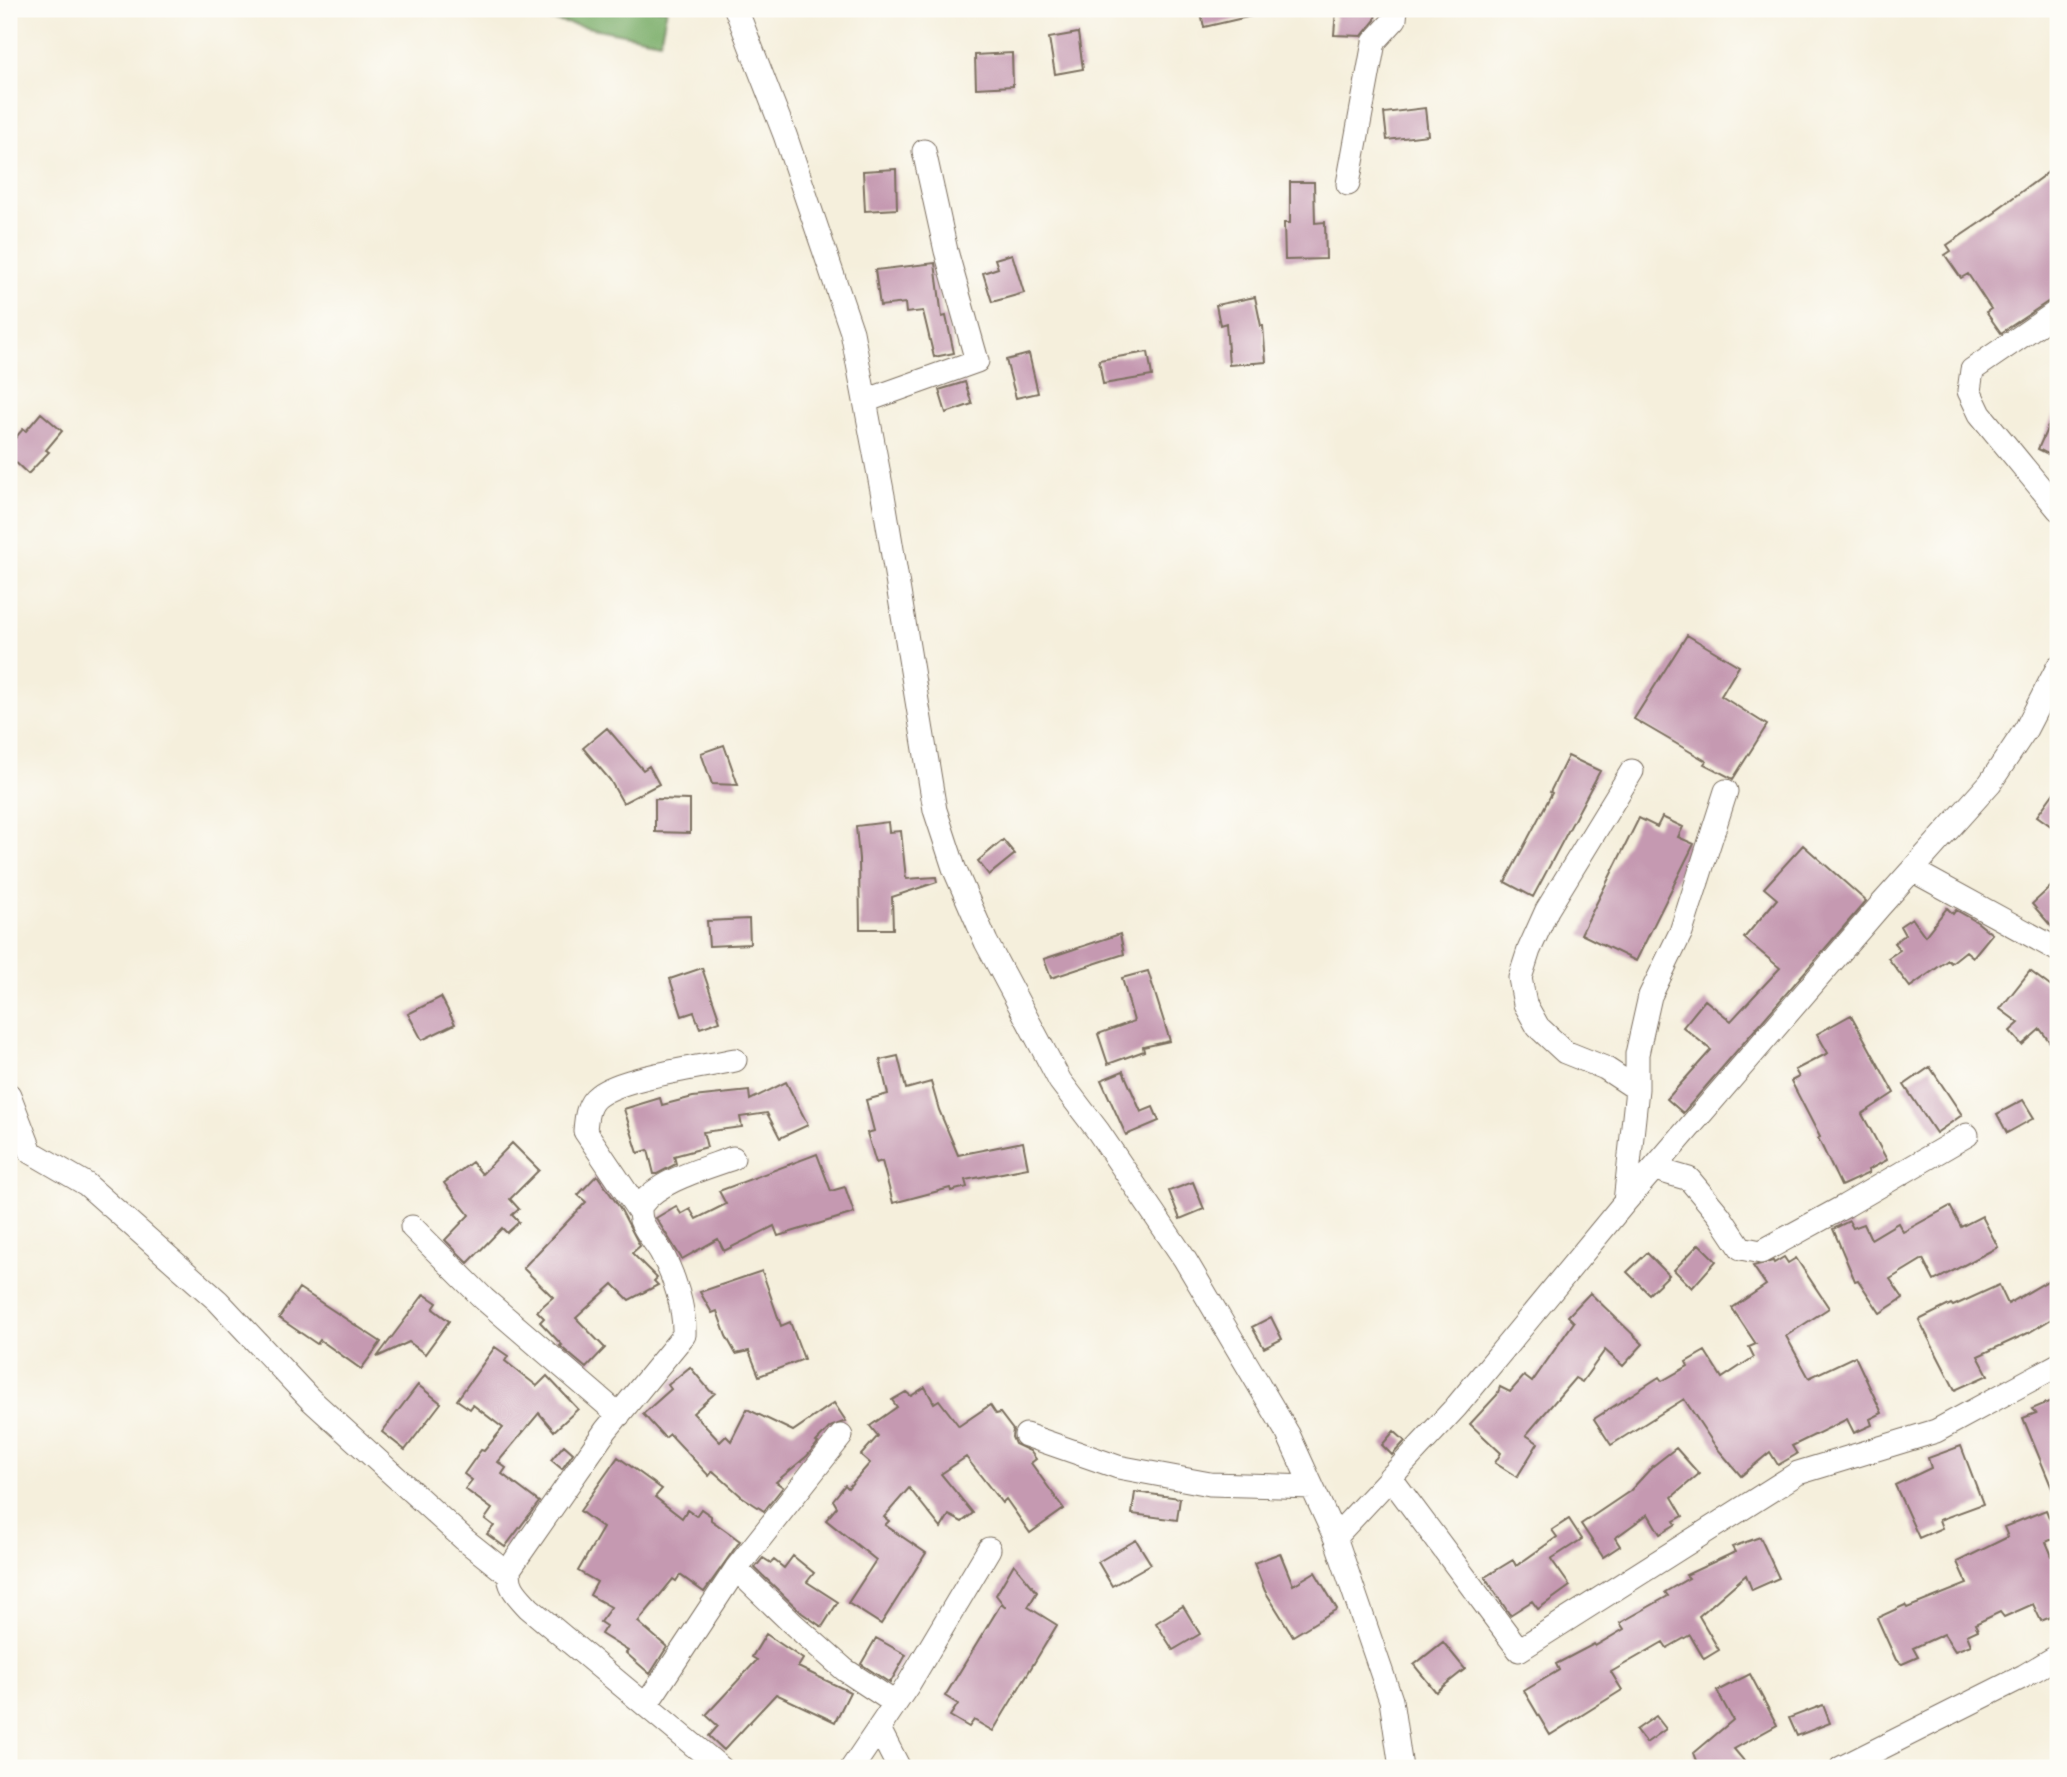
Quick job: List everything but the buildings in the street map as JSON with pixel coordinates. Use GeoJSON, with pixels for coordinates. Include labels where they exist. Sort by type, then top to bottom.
{"type":"FeatureCollection","features":[{"type":"Feature","properties":{"kind":"street"},"geometry":{"type":"LineString","coordinates":[[736,9],[785,135],[852,332],[935,810],[954,868],[986,942],[1060,1081],[1098,1131],[1184,1258],[1288,1434],[1335,1536],[1391,1700],[1401,1768]]}},
{"type":"Feature","properties":{"kind":"street"},"geometry":{"type":"LineString","coordinates":[[1348,184],[1374,42],[1395,19],[1396,9]]}},
{"type":"Feature","properties":{"kind":"street"},"geometry":{"type":"LineString","coordinates":[[865,401],[977,361],[946,251],[924,151]]}},
{"type":"Feature","properties":{"kind":"street"},"geometry":{"type":"LineString","coordinates":[[2058,311],[1972,370],[1969,391],[1980,414],[2058,509]]}},
{"type":"Feature","properties":{"kind":"street"},"geometry":{"type":"LineString","coordinates":[[1335,1536],[1457,1407],[1625,1202],[1990,783],[2026,729],[2058,667]]}},
{"type":"Feature","properties":{"kind":"street"},"geometry":{"type":"LineString","coordinates":[[1632,771],[1547,910],[1520,978],[1525,1004],[1538,1027],[1565,1052],[1605,1068],[1637,1089]]}},
{"type":"Feature","properties":{"kind":"street"},"geometry":{"type":"LineString","coordinates":[[1625,1202],[1637,1089],[1637,1054],[1650,996],[1681,932],[1726,791]]}},
{"type":"Feature","properties":{"kind":"street"},"geometry":{"type":"LineString","coordinates":[[1912,870],[2058,950]]}},
{"type":"Feature","properties":{"kind":"street"},"geometry":{"type":"LineString","coordinates":[[721,1768],[528,1608],[514,1592],[509,1575],[510,1568],[534,1533],[619,1415],[684,1335],[685,1325],[665,1259],[642,1223],[639,1211],[585,1131],[586,1113],[596,1097],[622,1084],[735,1060]]}},
{"type":"Feature","properties":{"kind":"street"},"geometry":{"type":"LineString","coordinates":[[9,1095],[31,1152],[86,1184],[218,1301],[310,1399],[465,1540],[509,1575]]}},
{"type":"Feature","properties":{"kind":"street"},"geometry":{"type":"LineString","coordinates":[[1655,1169],[1689,1179],[1719,1215],[1741,1248],[1760,1252],[1968,1135]]}},
{"type":"Feature","properties":{"kind":"street"},"geometry":{"type":"LineString","coordinates":[[639,1211],[643,1203],[670,1182],[733,1158]]}},
{"type":"Feature","properties":{"kind":"street"},"geometry":{"type":"LineString","coordinates":[[412,1227],[484,1299],[619,1415]]}},
{"type":"Feature","properties":{"kind":"street"},"geometry":{"type":"LineString","coordinates":[[1390,1477],[1519,1650],[1798,1473],[1936,1430],[2058,1365]]}},
{"type":"Feature","properties":{"kind":"street"},"geometry":{"type":"LineString","coordinates":[[1026,1435],[1118,1467],[1210,1484],[1312,1487]]}},
{"type":"Feature","properties":{"kind":"street"},"geometry":{"type":"LineString","coordinates":[[646,1705],[736,1569],[841,1436]]}},
{"type":"Feature","properties":{"kind":"street"},"geometry":{"type":"LineString","coordinates":[[852,1768],[989,1549]]}},
{"type":"Feature","properties":{"kind":"street"},"geometry":{"type":"LineString","coordinates":[[736,1569],[845,1670],[895,1703]]}},
{"type":"Feature","properties":{"kind":"street"},"geometry":{"type":"LineString","coordinates":[[1841,1768],[2058,1656]]}},
{"type":"Feature","properties":{"kind":"street"},"geometry":{"type":"LineString","coordinates":[[879,1728],[899,1768]]}},
{"type":"Feature","properties":{"kind":"green space"},"geometry":{"type":"Polygon","coordinates":[[[492,9],[667,9],[660,41],[492,9]]]}}]}
